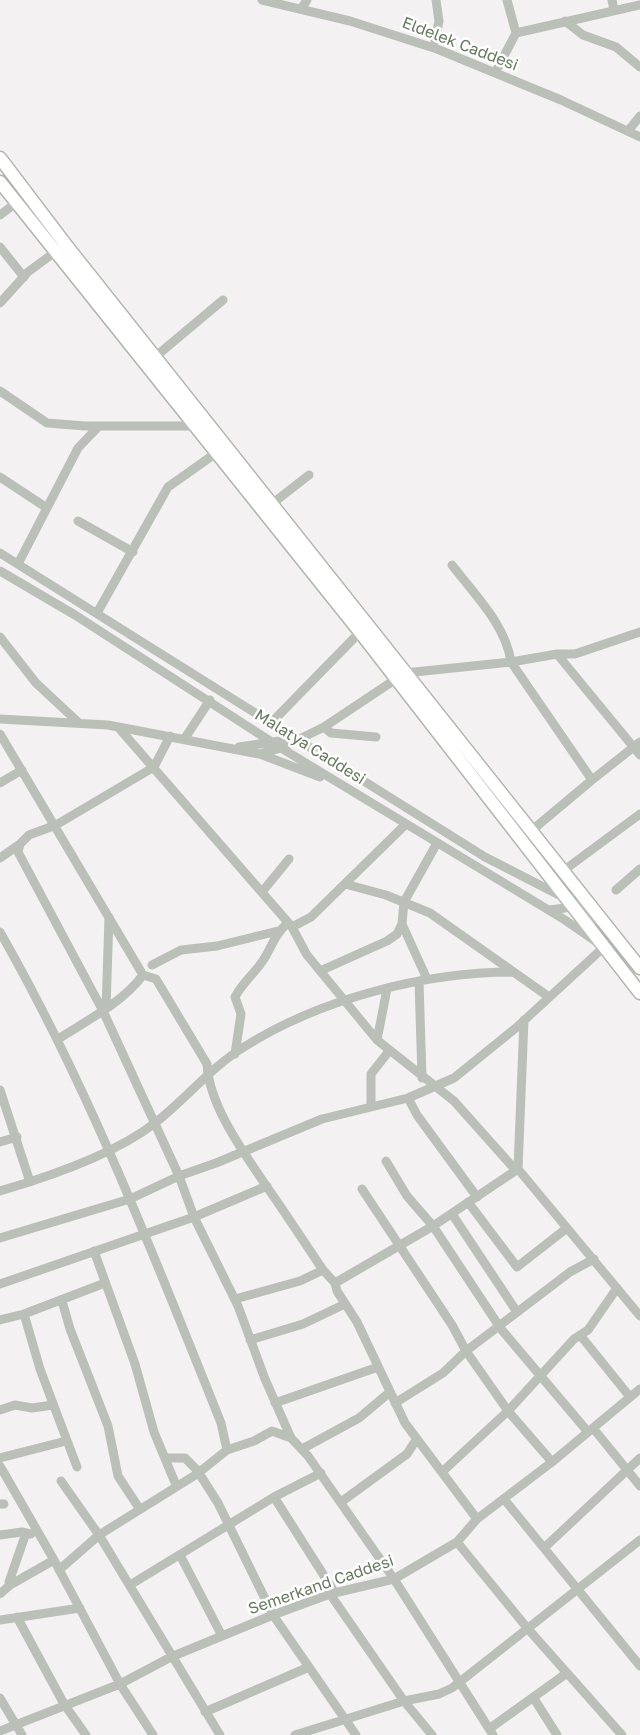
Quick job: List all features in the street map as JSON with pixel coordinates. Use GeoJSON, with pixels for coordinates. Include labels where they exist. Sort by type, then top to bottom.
{"type":"FeatureCollection","features":[{"type":"Feature","properties":{"kind":"main road"},"geometry":{"type":"LineString","coordinates":[[0,158],[66,245],[273,503],[640,993]]}},
{"type":"Feature","properties":{"kind":"main road"},"geometry":{"type":"LineString","coordinates":[[0,182],[54,252],[360,632],[401,676],[531,831],[640,968]]}},
{"type":"Feature","properties":{"kind":"street","name":"Eldelek Caddesi"},"geometry":{"type":"LineString","coordinates":[[262,0],[350,21],[437,49],[640,137]]}},
{"type":"Feature","properties":{"kind":"street"},"geometry":{"type":"LineString","coordinates":[[301,9],[307,0]]}},
{"type":"Feature","properties":{"kind":"street"},"geometry":{"type":"LineString","coordinates":[[435,41],[439,21],[436,0]]}},
{"type":"Feature","properties":{"kind":"street"},"geometry":{"type":"LineString","coordinates":[[495,73],[516,33],[507,0]]}},
{"type":"Feature","properties":{"kind":"street"},"geometry":{"type":"LineString","coordinates":[[612,0],[614,10]]}},
{"type":"Feature","properties":{"kind":"street"},"geometry":{"type":"LineString","coordinates":[[516,33],[640,5]]}},
{"type":"Feature","properties":{"kind":"street"},"geometry":{"type":"LineString","coordinates":[[565,21],[582,35],[616,47],[640,67]]}},
{"type":"Feature","properties":{"kind":"street"},"geometry":{"type":"LineString","coordinates":[[628,131],[640,116]]}},
{"type":"Feature","properties":{"kind":"street"},"geometry":{"type":"LineString","coordinates":[[0,215],[16,203]]}},
{"type":"Feature","properties":{"kind":"street"},"geometry":{"type":"LineString","coordinates":[[0,302],[24,277],[54,252],[66,245]]}},
{"type":"Feature","properties":{"kind":"street"},"geometry":{"type":"LineString","coordinates":[[0,246],[24,277]]}},
{"type":"Feature","properties":{"kind":"street"},"geometry":{"type":"LineString","coordinates":[[155,357],[223,300]]}},
{"type":"Feature","properties":{"kind":"street"},"geometry":{"type":"LineString","coordinates":[[0,391],[47,423],[99,426],[194,426]]}},
{"type":"Feature","properties":{"kind":"street"},"geometry":{"type":"LineString","coordinates":[[18,564],[78,448],[99,426]]}},
{"type":"Feature","properties":{"kind":"street"},"geometry":{"type":"LineString","coordinates":[[97,614],[168,487],[216,453]]}},
{"type":"Feature","properties":{"kind":"street"},"geometry":{"type":"LineString","coordinates":[[273,503],[309,475]]}},
{"type":"Feature","properties":{"kind":"street"},"geometry":{"type":"LineString","coordinates":[[0,477],[47,508]]}},
{"type":"Feature","properties":{"kind":"street"},"geometry":{"type":"LineString","coordinates":[[78,521],[133,552]]}},
{"type":"Feature","properties":{"kind":"street"},"geometry":{"type":"LineString","coordinates":[[0,553],[485,857],[569,900],[606,925]]}},
{"type":"Feature","properties":{"kind":"street"},"geometry":{"type":"LineString","coordinates":[[452,564],[500,630],[509,647],[511,662],[592,780]]}},
{"type":"Feature","properties":{"kind":"street","name":"Malatya Caddesi"},"geometry":{"type":"LineString","coordinates":[[0,571],[210,700],[281,748],[549,910],[604,947]]}},
{"type":"Feature","properties":{"kind":"street"},"geometry":{"type":"LineString","coordinates":[[271,724],[360,632]]}},
{"type":"Feature","properties":{"kind":"street"},"geometry":{"type":"LineString","coordinates":[[259,754],[281,748],[296,739],[324,727],[401,676],[557,654],[575,654],[640,632]]}},
{"type":"Feature","properties":{"kind":"street"},"geometry":{"type":"LineString","coordinates":[[0,637],[36,683],[79,723]]}},
{"type":"Feature","properties":{"kind":"street"},"geometry":{"type":"LineString","coordinates":[[557,654],[637,744],[640,755]]}},
{"type":"Feature","properties":{"kind":"street"},"geometry":{"type":"LineString","coordinates":[[185,738],[210,700]]}},
{"type":"Feature","properties":{"kind":"street"},"geometry":{"type":"LineString","coordinates":[[0,719],[118,727],[237,748],[259,754],[348,789]]}},
{"type":"Feature","properties":{"kind":"street"},"geometry":{"type":"LineString","coordinates":[[118,727],[290,925],[307,955],[377,1040],[422,1078],[454,1101],[511,1165],[518,1169],[640,1316]]}},
{"type":"Feature","properties":{"kind":"street"},"geometry":{"type":"LineString","coordinates":[[324,727],[331,733],[376,737]]}},
{"type":"Feature","properties":{"kind":"street"},"geometry":{"type":"LineString","coordinates":[[0,734],[56,825],[143,975],[156,979],[207,1064],[207,1077],[215,1098],[243,1152],[323,1270],[335,1283],[337,1291],[356,1322],[395,1403],[416,1440],[477,1519]]}},
{"type":"Feature","properties":{"kind":"street"},"geometry":{"type":"LineString","coordinates":[[0,858],[29,835],[56,825],[154,767],[170,736]]}},
{"type":"Feature","properties":{"kind":"street"},"geometry":{"type":"LineString","coordinates":[[237,748],[270,741],[296,739]]}},
{"type":"Feature","properties":{"kind":"street"},"geometry":{"type":"LineString","coordinates":[[531,831],[637,744]]}},
{"type":"Feature","properties":{"kind":"street"},"geometry":{"type":"LineString","coordinates":[[0,783],[22,770]]}},
{"type":"Feature","properties":{"kind":"street"},"geometry":{"type":"LineString","coordinates":[[563,871],[640,814]]}},
{"type":"Feature","properties":{"kind":"street"},"geometry":{"type":"LineString","coordinates":[[152,965],[181,950],[217,946],[278,931],[311,917],[406,824]]}},
{"type":"Feature","properties":{"kind":"street"},"geometry":{"type":"LineString","coordinates":[[320,971],[387,941],[397,934],[402,924],[404,902],[437,843]]}},
{"type":"Feature","properties":{"kind":"street"},"geometry":{"type":"LineString","coordinates":[[20,844],[18,852],[21,861],[105,1010],[194,1217],[235,1300],[275,1403],[291,1438],[302,1449],[342,1502],[394,1579],[457,1682],[491,1732],[567,1673]]}},
{"type":"Feature","properties":{"kind":"street"},"geometry":{"type":"LineString","coordinates":[[262,892],[289,859]]}},
{"type":"Feature","properties":{"kind":"street"},"geometry":{"type":"LineString","coordinates":[[616,890],[640,869]]}},
{"type":"Feature","properties":{"kind":"street"},"geometry":{"type":"LineString","coordinates":[[345,884],[404,902],[430,913],[549,997]]}},
{"type":"Feature","properties":{"kind":"street"},"geometry":{"type":"LineString","coordinates":[[549,910],[565,908],[576,888]]}},
{"type":"Feature","properties":{"kind":"street"},"geometry":{"type":"LineString","coordinates":[[105,1010],[109,917]]}},
{"type":"Feature","properties":{"kind":"street"},"geometry":{"type":"LineString","coordinates":[[402,924],[423,980],[422,1078]]}},
{"type":"Feature","properties":{"kind":"street"},"geometry":{"type":"LineString","coordinates":[[235,1054],[241,1014],[235,998],[241,986],[262,962],[278,931]]}},
{"type":"Feature","properties":{"kind":"street"},"geometry":{"type":"LineString","coordinates":[[1,936],[58,1038],[109,1150],[221,1423],[227,1450]]}},
{"type":"Feature","properties":{"kind":"street"},"geometry":{"type":"LineString","coordinates":[[0,1238],[130,1199],[178,1176],[243,1152],[322,1119],[408,1098],[454,1078],[524,1020],[604,947]]}},
{"type":"Feature","properties":{"kind":"street"},"geometry":{"type":"LineString","coordinates":[[0,1191],[30,1182],[109,1150],[154,1124],[244,1046],[301,1017],[343,1000],[423,980],[514,972]]}},
{"type":"Feature","properties":{"kind":"street"},"geometry":{"type":"LineString","coordinates":[[58,1038],[105,1010],[134,986],[143,975]]}},
{"type":"Feature","properties":{"kind":"street"},"geometry":{"type":"LineString","coordinates":[[377,1040],[387,990]]}},
{"type":"Feature","properties":{"kind":"street"},"geometry":{"type":"LineString","coordinates":[[518,1169],[524,1020]]}},
{"type":"Feature","properties":{"kind":"street"},"geometry":{"type":"LineString","coordinates":[[371,1106],[371,1074],[388,1051]]}},
{"type":"Feature","properties":{"kind":"street"},"geometry":{"type":"LineString","coordinates":[[0,1090],[17,1137],[30,1182]]}},
{"type":"Feature","properties":{"kind":"street"},"geometry":{"type":"LineString","coordinates":[[408,1098],[417,1115],[477,1197]]}},
{"type":"Feature","properties":{"kind":"street"},"geometry":{"type":"LineString","coordinates":[[0,1142],[17,1137]]}},
{"type":"Feature","properties":{"kind":"street"},"geometry":{"type":"LineString","coordinates":[[386,1161],[407,1196],[433,1226],[500,1326],[541,1376],[628,1470],[640,1486]]}},
{"type":"Feature","properties":{"kind":"street"},"geometry":{"type":"LineString","coordinates":[[335,1283],[433,1226],[518,1169]]}},
{"type":"Feature","properties":{"kind":"street"},"geometry":{"type":"LineString","coordinates":[[0,1284],[194,1217],[266,1186]]}},
{"type":"Feature","properties":{"kind":"street"},"geometry":{"type":"LineString","coordinates":[[362,1189],[452,1325],[466,1351],[508,1411],[552,1462]]}},
{"type":"Feature","properties":{"kind":"street"},"geometry":{"type":"LineString","coordinates":[[468,1202],[517,1267],[567,1228]]}},
{"type":"Feature","properties":{"kind":"street"},"geometry":{"type":"LineString","coordinates":[[452,1214],[517,1312]]}},
{"type":"Feature","properties":{"kind":"street"},"geometry":{"type":"LineString","coordinates":[[94,1251],[135,1364],[154,1432],[176,1485]]}},
{"type":"Feature","properties":{"kind":"street"},"geometry":{"type":"LineString","coordinates":[[395,1403],[443,1373],[466,1351],[517,1312],[570,1272],[594,1259]]}},
{"type":"Feature","properties":{"kind":"street"},"geometry":{"type":"LineString","coordinates":[[235,1300],[300,1282],[323,1270]]}},
{"type":"Feature","properties":{"kind":"street"},"geometry":{"type":"LineString","coordinates":[[0,1320],[62,1301],[105,1282]]}},
{"type":"Feature","properties":{"kind":"street"},"geometry":{"type":"LineString","coordinates":[[442,1472],[508,1411],[580,1335],[588,1330],[617,1288]]}},
{"type":"Feature","properties":{"kind":"street"},"geometry":{"type":"LineString","coordinates":[[62,1301],[70,1329],[108,1426],[118,1476],[139,1508]]}},
{"type":"Feature","properties":{"kind":"street"},"geometry":{"type":"LineString","coordinates":[[250,1340],[303,1324],[345,1304]]}},
{"type":"Feature","properties":{"kind":"street"},"geometry":{"type":"LineString","coordinates":[[24,1314],[53,1405],[77,1467]]}},
{"type":"Feature","properties":{"kind":"street"},"geometry":{"type":"LineString","coordinates":[[580,1335],[630,1397]]}},
{"type":"Feature","properties":{"kind":"street"},"geometry":{"type":"LineString","coordinates":[[275,1403],[378,1367]]}},
{"type":"Feature","properties":{"kind":"street","name":"Semerkand Caddesi"},"geometry":{"type":"LineString","coordinates":[[0,1731],[64,1704],[120,1684],[171,1657],[273,1614],[332,1593],[394,1579],[457,1542],[477,1519],[552,1462],[640,1389]]}},
{"type":"Feature","properties":{"kind":"street"},"geometry":{"type":"LineString","coordinates":[[302,1449],[359,1418],[390,1392]]}},
{"type":"Feature","properties":{"kind":"street"},"geometry":{"type":"LineString","coordinates":[[0,1410],[15,1405],[32,1408],[53,1405]]}},
{"type":"Feature","properties":{"kind":"street"},"geometry":{"type":"LineString","coordinates":[[59,1570],[99,1535],[198,1472],[227,1450],[254,1441],[272,1431],[291,1438]]}},
{"type":"Feature","properties":{"kind":"street"},"geometry":{"type":"LineString","coordinates":[[0,1458],[66,1440]]}},
{"type":"Feature","properties":{"kind":"street"},"geometry":{"type":"LineString","coordinates":[[342,1502],[407,1454],[416,1440]]}},
{"type":"Feature","properties":{"kind":"street"},"geometry":{"type":"LineString","coordinates":[[166,1458],[185,1458],[190,1461],[198,1472],[229,1525],[273,1614],[356,1735]]}},
{"type":"Feature","properties":{"kind":"street"},"geometry":{"type":"LineString","coordinates":[[544,1548],[640,1458]]}},
{"type":"Feature","properties":{"kind":"street"},"geometry":{"type":"LineString","coordinates":[[0,1466],[41,1536],[120,1684],[153,1735]]}},
{"type":"Feature","properties":{"kind":"street"},"geometry":{"type":"LineString","coordinates":[[130,1585],[274,1497],[320,1473]]}},
{"type":"Feature","properties":{"kind":"street"},"geometry":{"type":"LineString","coordinates":[[61,1481],[99,1535],[171,1657],[220,1735]]}},
{"type":"Feature","properties":{"kind":"street"},"geometry":{"type":"LineString","coordinates":[[274,1497],[332,1593],[404,1701],[432,1735]]}},
{"type":"Feature","properties":{"kind":"street"},"geometry":{"type":"LineString","coordinates":[[504,1499],[640,1666]]}},
{"type":"Feature","properties":{"kind":"street"},"geometry":{"type":"LineString","coordinates":[[0,1535],[26,1533],[41,1536]]}},
{"type":"Feature","properties":{"kind":"street"},"geometry":{"type":"LineString","coordinates":[[0,1594],[8,1581],[26,1533]]}},
{"type":"Feature","properties":{"kind":"street"},"geometry":{"type":"LineString","coordinates":[[295,1735],[404,1701],[426,1698],[452,1688],[457,1682],[528,1629],[640,1540]]}},
{"type":"Feature","properties":{"kind":"street"},"geometry":{"type":"LineString","coordinates":[[457,1542],[528,1629],[622,1735]]}},
{"type":"Feature","properties":{"kind":"street"},"geometry":{"type":"LineString","coordinates":[[180,1555],[222,1636]]}},
{"type":"Feature","properties":{"kind":"street"},"geometry":{"type":"LineString","coordinates":[[8,1581],[54,1560]]}},
{"type":"Feature","properties":{"kind":"street"},"geometry":{"type":"LineString","coordinates":[[0,1620],[80,1608]]}},
{"type":"Feature","properties":{"kind":"street"},"geometry":{"type":"LineString","coordinates":[[17,1617],[64,1704],[86,1735]]}},
{"type":"Feature","properties":{"kind":"street"},"geometry":{"type":"LineString","coordinates":[[205,1712],[309,1666]]}},
{"type":"Feature","properties":{"kind":"street"},"geometry":{"type":"LineString","coordinates":[[0,1698],[22,1735]]}},
{"type":"Feature","properties":{"kind":"street"},"geometry":{"type":"LineString","coordinates":[[413,1710],[426,1698]]}},
{"type":"Feature","properties":{"kind":"street"},"geometry":{"type":"LineString","coordinates":[[534,1698],[557,1735]]}}]}
